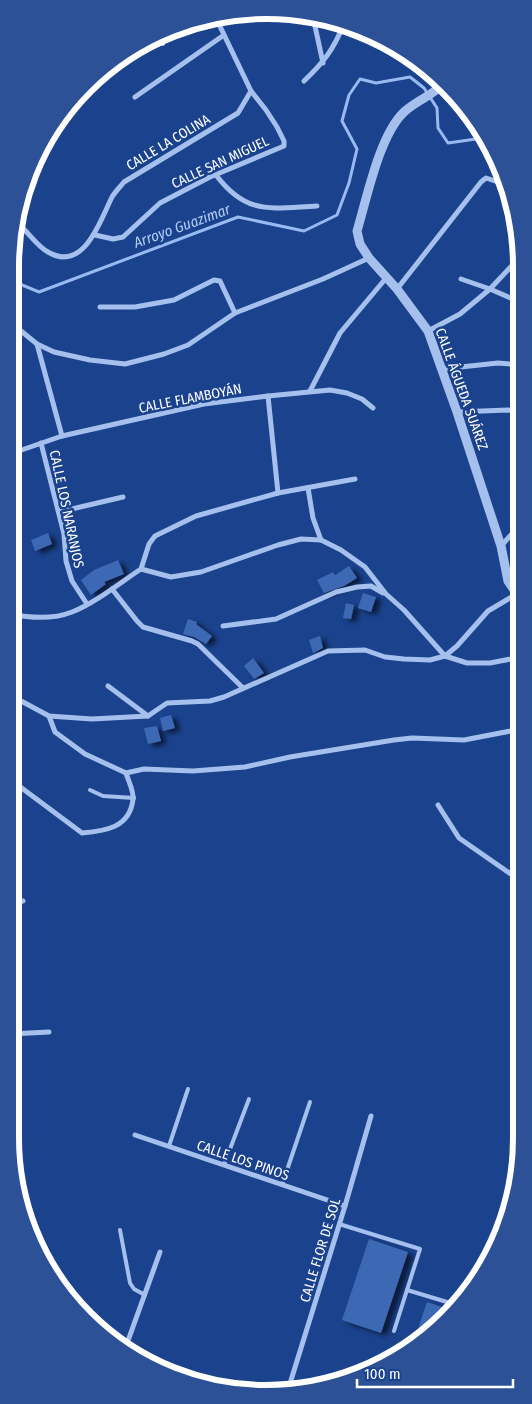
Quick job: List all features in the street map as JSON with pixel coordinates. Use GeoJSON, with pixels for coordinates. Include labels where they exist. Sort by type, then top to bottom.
{"type":"FeatureCollection","features":[{"type":"Feature","properties":{"kind":"street","name":"CALLE SAN MIGUEL"},"geometry":{"type":"LineString","coordinates":[[95,235],[113,239],[123,237],[160,203],[216,175],[284,146],[284,140],[277,127],[251,91],[219,24]]}},
{"type":"Feature","properties":{"kind":"street"},"geometry":{"type":"LineString","coordinates":[[314,24],[322,63]]}},
{"type":"Feature","properties":{"kind":"street"},"geometry":{"type":"LineString","coordinates":[[304,81],[322,63],[334,46],[341,31]]}},
{"type":"Feature","properties":{"kind":"street"},"geometry":{"type":"LineString","coordinates":[[135,97],[224,35]]}},
{"type":"Feature","properties":{"kind":"street","name":"CALLE ÁGUEDA SUÁREZ"},"geometry":{"type":"LineString","coordinates":[[438,88],[420,99],[403,113],[392,126],[384,141],[356,231],[360,244],[369,258],[397,288],[428,331],[501,546],[508,581],[513,588]]}},
{"type":"Feature","properties":{"kind":"street","name":"CALLE LA COLINA"},"geometry":{"type":"LineString","coordinates":[[22,229],[46,251],[60,257],[74,255],[95,235],[113,196],[124,182],[238,113],[251,91]]}},
{"type":"Feature","properties":{"kind":"street"},"geometry":{"type":"LineString","coordinates":[[216,175],[226,189],[241,201],[260,207],[317,206]]}},
{"type":"Feature","properties":{"kind":"street"},"geometry":{"type":"LineString","coordinates":[[397,288],[481,182],[486,178],[498,181]]}},
{"type":"Feature","properties":{"kind":"street"},"geometry":{"type":"LineString","coordinates":[[19,329],[37,344],[54,352],[90,360],[125,364],[164,354],[188,345],[235,313],[323,279],[369,258]]}},
{"type":"Feature","properties":{"kind":"street"},"geometry":{"type":"LineString","coordinates":[[428,331],[460,314],[513,267]]}},
{"type":"Feature","properties":{"kind":"street"},"geometry":{"type":"LineString","coordinates":[[310,391],[340,333],[387,277]]}},
{"type":"Feature","properties":{"kind":"street"},"geometry":{"type":"LineString","coordinates":[[461,279],[513,299]]}},
{"type":"Feature","properties":{"kind":"street"},"geometry":{"type":"LineString","coordinates":[[100,308],[135,307],[174,300],[220,280],[235,313]]}},
{"type":"Feature","properties":{"kind":"street","name":"CALLE LOS NARANJOS"},"geometry":{"type":"LineString","coordinates":[[37,344],[62,436]]}},
{"type":"Feature","properties":{"kind":"street"},"geometry":{"type":"LineString","coordinates":[[442,368],[498,363],[513,364]]}},
{"type":"Feature","properties":{"kind":"street","name":"CALLE FLAMBOYÁN"},"geometry":{"type":"LineString","coordinates":[[19,451],[62,436],[204,404],[268,396],[330,390],[347,393],[362,399],[374,408]]}},
{"type":"Feature","properties":{"kind":"street"},"geometry":{"type":"LineString","coordinates":[[268,396],[278,493]]}},
{"type":"Feature","properties":{"kind":"street"},"geometry":{"type":"LineString","coordinates":[[457,412],[513,410]]}},
{"type":"Feature","properties":{"kind":"street","name":"CALLE LOS NARANJOS"},"geometry":{"type":"LineString","coordinates":[[42,443],[64,534],[68,567],[72,581],[87,604]]}},
{"type":"Feature","properties":{"kind":"street"},"geometry":{"type":"LineString","coordinates":[[19,616],[50,617],[72,612],[87,604],[141,569],[149,544],[155,536],[196,516],[278,493],[355,479]]}},
{"type":"Feature","properties":{"kind":"street"},"geometry":{"type":"LineString","coordinates":[[308,488],[313,518],[321,540]]}},
{"type":"Feature","properties":{"kind":"street"},"geometry":{"type":"LineString","coordinates":[[59,512],[123,497]]}},
{"type":"Feature","properties":{"kind":"street"},"geometry":{"type":"LineString","coordinates":[[501,546],[513,533]]}},
{"type":"Feature","properties":{"kind":"street"},"geometry":{"type":"LineString","coordinates":[[141,569],[171,577],[202,572],[278,544],[300,539],[321,540],[341,550],[365,567],[386,594],[404,610],[445,656],[467,664],[513,659]]}},
{"type":"Feature","properties":{"kind":"street"},"geometry":{"type":"LineString","coordinates":[[223,626],[276,619],[336,592],[357,587],[370,586],[386,594]]}},
{"type":"Feature","properties":{"kind":"street"},"geometry":{"type":"LineString","coordinates":[[112,589],[137,622],[144,627],[198,644],[243,688]]}},
{"type":"Feature","properties":{"kind":"street"},"geometry":{"type":"LineString","coordinates":[[19,700],[49,716],[92,718],[148,716],[167,703],[210,701],[224,697],[328,651],[365,650],[404,659],[430,660],[445,656],[457,646],[488,611],[513,598]]}},
{"type":"Feature","properties":{"kind":"street"},"geometry":{"type":"LineString","coordinates":[[108,686],[148,716]]}},
{"type":"Feature","properties":{"kind":"street"},"geometry":{"type":"LineString","coordinates":[[49,716],[55,732],[85,754],[126,772],[144,769],[193,771],[245,767],[290,757],[394,740],[412,738],[464,740],[513,731]]}},
{"type":"Feature","properties":{"kind":"street"},"geometry":{"type":"LineString","coordinates":[[19,787],[82,833],[98,831],[118,826],[129,814],[134,798],[126,772]]}},
{"type":"Feature","properties":{"kind":"street"},"geometry":{"type":"LineString","coordinates":[[438,805],[459,838],[513,876]]}},
{"type":"Feature","properties":{"kind":"street"},"geometry":{"type":"LineString","coordinates":[[19,902],[23,901]]}},
{"type":"Feature","properties":{"kind":"street"},"geometry":{"type":"LineString","coordinates":[[19,1034],[49,1032]]}},
{"type":"Feature","properties":{"kind":"street","name":"CALLE FLOR DE SOL"},"geometry":{"type":"LineString","coordinates":[[290,1384],[371,1116]]}},
{"type":"Feature","properties":{"kind":"street","name":"CALLE LOS PINOS"},"geometry":{"type":"LineString","coordinates":[[134,1135],[345,1206]]}},
{"type":"Feature","properties":{"kind":"street"},"geometry":{"type":"LineString","coordinates":[[127,1343],[160,1252]]}},
{"type":"Feature","properties":{"kind":"lane"},"geometry":{"type":"LineString","coordinates":[[90,790],[103,796],[134,798]]}},
{"type":"Feature","properties":{"kind":"lane"},"geometry":{"type":"LineString","coordinates":[[169,1146],[188,1090]]}},
{"type":"Feature","properties":{"kind":"lane"},"geometry":{"type":"LineString","coordinates":[[224,1165],[249,1099]]}},
{"type":"Feature","properties":{"kind":"lane"},"geometry":{"type":"LineString","coordinates":[[282,1186],[310,1102]]}},
{"type":"Feature","properties":{"kind":"lane"},"geometry":{"type":"LineString","coordinates":[[339,1224],[420,1249],[394,1331]]}},
{"type":"Feature","properties":{"kind":"lane"},"geometry":{"type":"LineString","coordinates":[[120,1230],[130,1283],[134,1289],[144,1295]]}},
{"type":"Feature","properties":{"kind":"lane"},"geometry":{"type":"LineString","coordinates":[[407,1290],[450,1303]]}},
{"type":"Feature","properties":{"kind":"building"},"geometry":{"type":"Polygon","coordinates":[[[48,533],[52,544],[35,551],[31,540],[48,533]]]}},
{"type":"Feature","properties":{"kind":"building"},"geometry":{"type":"Polygon","coordinates":[[[118,560],[124,574],[104,582],[106,584],[91,595],[81,580],[94,570],[118,560]]]}},
{"type":"Feature","properties":{"kind":"building"},"geometry":{"type":"Polygon","coordinates":[[[349,566],[357,578],[344,586],[324,593],[317,580],[333,572],[335,575],[349,566]]]}},
{"type":"Feature","properties":{"kind":"building"},"geometry":{"type":"Polygon","coordinates":[[[363,593],[376,597],[371,612],[358,608],[363,593]]]}},
{"type":"Feature","properties":{"kind":"building"},"geometry":{"type":"Polygon","coordinates":[[[346,603],[354,605],[351,619],[343,618],[346,603]]]}},
{"type":"Feature","properties":{"kind":"building"},"geometry":{"type":"Polygon","coordinates":[[[188,619],[197,622],[196,624],[212,636],[206,644],[194,637],[183,634],[188,619]]]}},
{"type":"Feature","properties":{"kind":"building"},"geometry":{"type":"Polygon","coordinates":[[[320,636],[323,648],[313,653],[309,640],[320,636]]]}},
{"type":"Feature","properties":{"kind":"building"},"geometry":{"type":"Polygon","coordinates":[[[253,658],[264,673],[254,679],[244,666],[253,658]]]}},
{"type":"Feature","properties":{"kind":"building"},"geometry":{"type":"Polygon","coordinates":[[[171,715],[175,728],[163,731],[160,718],[171,715]]]}},
{"type":"Feature","properties":{"kind":"building"},"geometry":{"type":"Polygon","coordinates":[[[157,726],[161,741],[148,744],[144,728],[157,726]]]}},
{"type":"Feature","properties":{"kind":"building"},"geometry":{"type":"Polygon","coordinates":[[[369,1239],[408,1252],[381,1333],[342,1320],[369,1239]]]}},
{"type":"Feature","properties":{"kind":"building"},"geometry":{"type":"Polygon","coordinates":[[[427,1302],[445,1308],[441,1313],[416,1335],[427,1302]]]}},
{"type":"Feature","properties":{"kind":"waterway","name":"Arroyo Guazimar"},"geometry":{"type":"LineString","coordinates":[[19,284],[39,292],[238,217],[304,231],[337,215],[349,183],[357,149],[342,121],[349,95],[360,79],[376,83],[410,77],[424,88],[437,108],[438,128],[448,143],[476,139],[481,144]]}}]}
